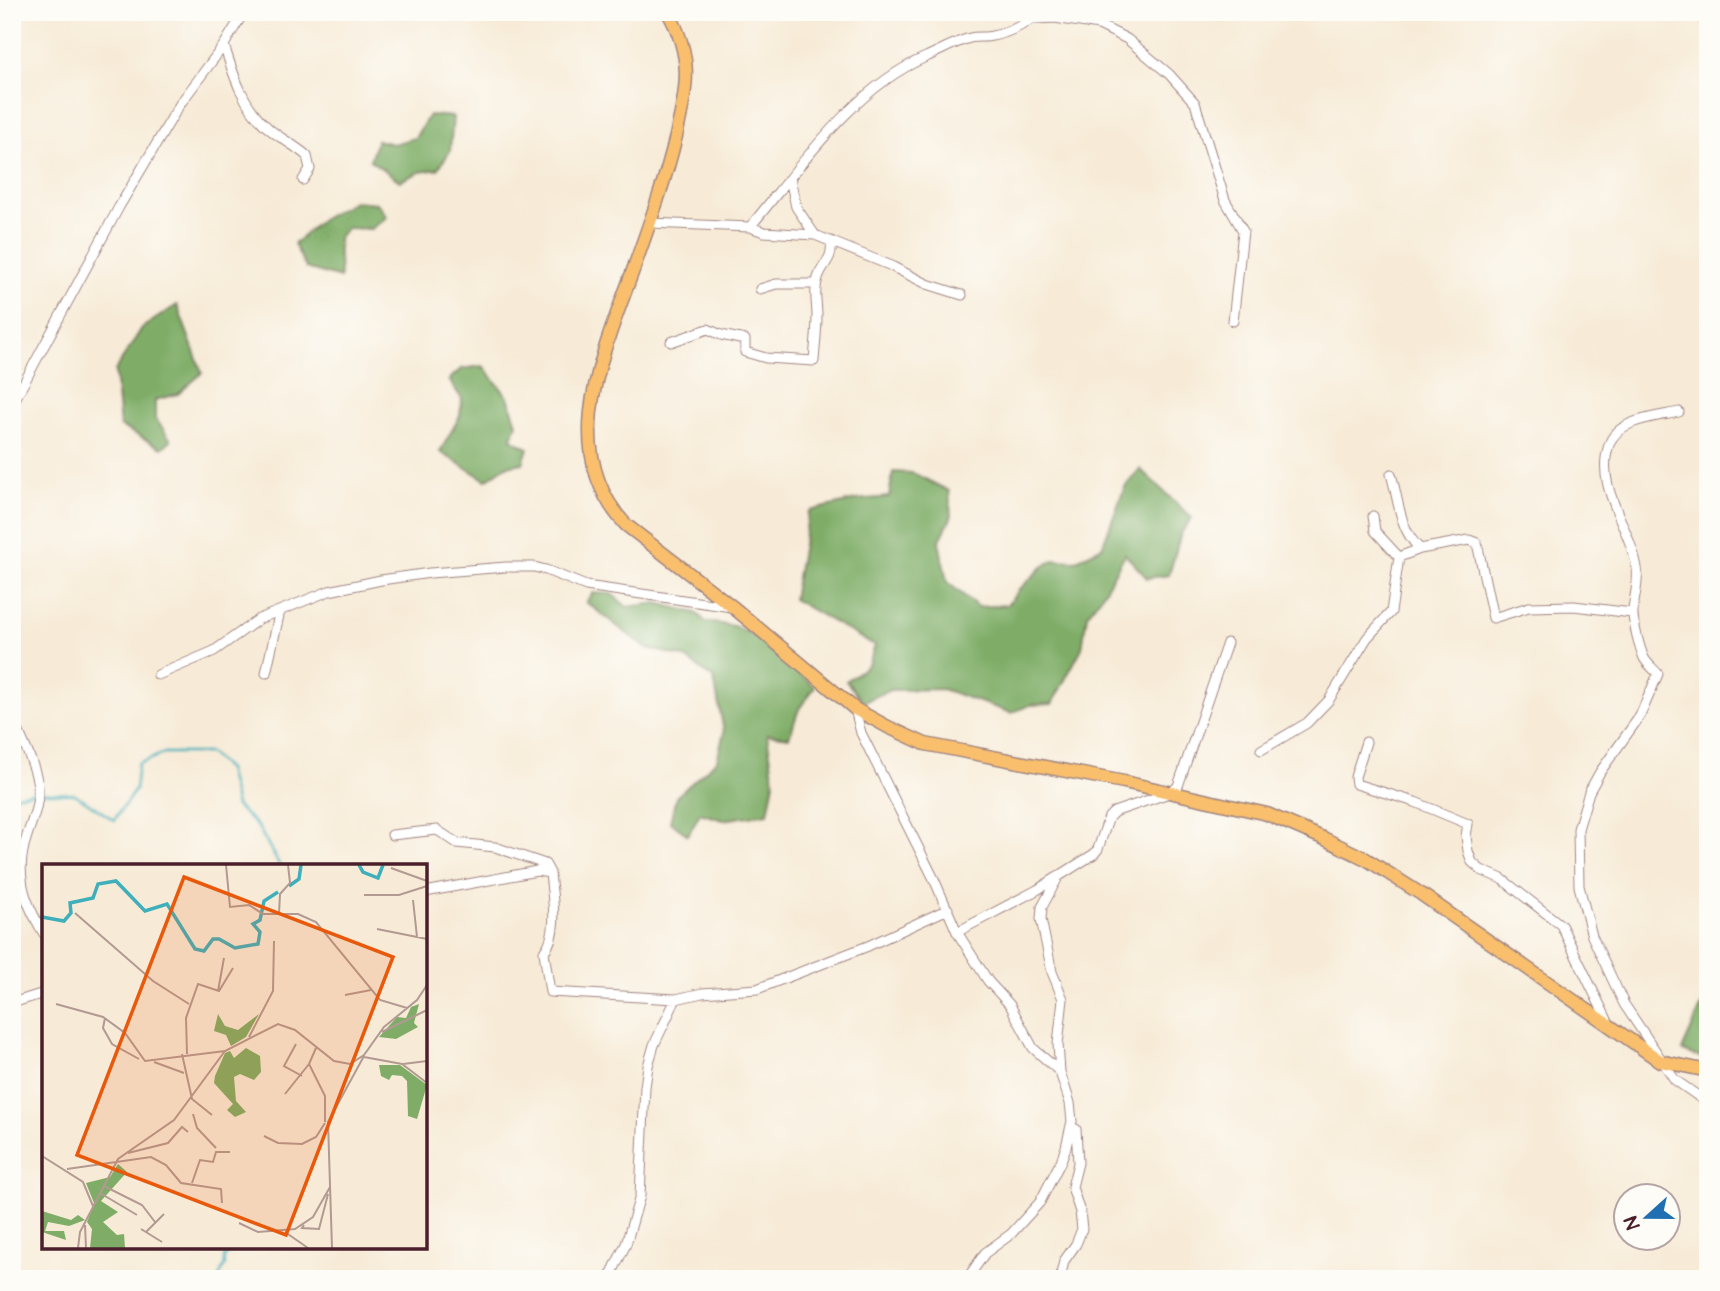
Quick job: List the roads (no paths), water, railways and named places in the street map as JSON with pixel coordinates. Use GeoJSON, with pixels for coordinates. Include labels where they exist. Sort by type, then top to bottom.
{"type":"FeatureCollection","features":[{"type":"Feature","properties":{"kind":"main road"},"geometry":{"type":"LineString","coordinates":[[668,12],[683,41],[686,55],[684,101],[669,164],[615,314],[598,372],[590,417],[595,471],[605,497],[626,525],[734,608],[855,709],[925,744],[1172,792],[1267,814],[1366,859],[1421,894],[1661,1061],[1708,1071]]}},
{"type":"Feature","properties":{"kind":"street"},"geometry":{"type":"LineString","coordinates":[[12,405],[119,207],[180,104],[224,45],[244,12]]}},
{"type":"Feature","properties":{"kind":"street"},"geometry":{"type":"LineString","coordinates":[[1703,13],[1708,29]]}},
{"type":"Feature","properties":{"kind":"street"},"geometry":{"type":"LineString","coordinates":[[750,227],[814,147],[841,119],[892,75],[918,60],[971,38],[994,36],[1036,15],[1099,24],[1127,39],[1169,74],[1195,103],[1225,200],[1243,231],[1233,321]]}},
{"type":"Feature","properties":{"kind":"street"},"geometry":{"type":"LineString","coordinates":[[224,45],[231,67],[252,110],[274,133],[307,156],[310,169],[303,180]]}},
{"type":"Feature","properties":{"kind":"street"},"geometry":{"type":"LineString","coordinates":[[790,178],[796,207],[815,235]]}},
{"type":"Feature","properties":{"kind":"street"},"geometry":{"type":"LineString","coordinates":[[649,223],[750,227],[764,232],[815,235],[889,264],[927,284],[962,295]]}},
{"type":"Feature","properties":{"kind":"street"},"geometry":{"type":"LineString","coordinates":[[671,342],[708,329],[745,340],[745,352],[766,358],[814,361],[816,284],[819,272],[832,252],[831,241]]}},
{"type":"Feature","properties":{"kind":"street"},"geometry":{"type":"LineString","coordinates":[[760,289],[776,284],[816,284]]}},
{"type":"Feature","properties":{"kind":"street"},"geometry":{"type":"LineString","coordinates":[[1679,412],[1632,423],[1616,432],[1609,443],[1606,464],[1608,485],[1637,567],[1638,590],[1632,613],[1645,659],[1658,674],[1640,716],[1589,792],[1578,829],[1579,886],[1592,936],[1624,1004],[1675,1080],[1708,1103]]}},
{"type":"Feature","properties":{"kind":"street"},"geometry":{"type":"LineString","coordinates":[[1391,474],[1401,520],[1412,541],[1420,549]]}},
{"type":"Feature","properties":{"kind":"street"},"geometry":{"type":"LineString","coordinates":[[1373,516],[1375,531],[1399,557]]}},
{"type":"Feature","properties":{"kind":"street"},"geometry":{"type":"LineString","coordinates":[[1399,557],[1420,549],[1469,540],[1477,544],[1493,618],[1529,607],[1574,606],[1632,613]]}},
{"type":"Feature","properties":{"kind":"street"},"geometry":{"type":"LineString","coordinates":[[1261,750],[1307,723],[1329,700],[1367,638],[1391,612],[1399,557]]}},
{"type":"Feature","properties":{"kind":"street"},"geometry":{"type":"LineString","coordinates":[[158,675],[214,651],[259,619],[329,591],[430,573],[506,567],[546,570],[586,586],[734,608]]}},
{"type":"Feature","properties":{"kind":"street"},"geometry":{"type":"LineString","coordinates":[[266,673],[280,611]]}},
{"type":"Feature","properties":{"kind":"street"},"geometry":{"type":"LineString","coordinates":[[957,932],[1094,854],[1109,817],[1114,812],[1172,792],[1178,786],[1227,643]]}},
{"type":"Feature","properties":{"kind":"street"},"geometry":{"type":"LineString","coordinates":[[855,709],[861,733],[957,932],[988,981],[1010,1005],[1033,1048],[1060,1072]]}},
{"type":"Feature","properties":{"kind":"street"},"geometry":{"type":"LineString","coordinates":[[12,716],[38,785],[38,804],[19,861],[21,882],[42,929]]}},
{"type":"Feature","properties":{"kind":"street"},"geometry":{"type":"LineString","coordinates":[[1366,742],[1354,777],[1356,784],[1415,802],[1468,824],[1466,836],[1472,862],[1481,870],[1502,879],[1561,925],[1610,1026]]}},
{"type":"Feature","properties":{"kind":"street"},"geometry":{"type":"LineString","coordinates":[[392,835],[437,830],[457,843],[495,847],[545,864],[550,873],[553,934],[551,944],[544,952],[550,992],[676,999],[702,993],[757,989],[868,946],[948,909]]}},
{"type":"Feature","properties":{"kind":"street"},"geometry":{"type":"LineString","coordinates":[[427,892],[537,871],[550,873]]}},
{"type":"Feature","properties":{"kind":"street"},"geometry":{"type":"LineString","coordinates":[[967,1279],[985,1253],[1011,1234],[1033,1212],[1061,1161],[1072,1121],[1070,1103],[1060,1072],[1058,1044],[1063,999],[1052,972],[1041,919],[1042,907],[1049,891],[1061,875]]}},
{"type":"Feature","properties":{"kind":"street"},"geometry":{"type":"LineString","coordinates":[[12,1003],[42,994]]}},
{"type":"Feature","properties":{"kind":"street"},"geometry":{"type":"LineString","coordinates":[[610,1279],[626,1244],[640,1196],[648,1066],[654,1045],[676,999]]}},
{"type":"Feature","properties":{"kind":"street"},"geometry":{"type":"LineString","coordinates":[[1060,1279],[1064,1261],[1076,1244],[1082,1229],[1072,1186],[1078,1163],[1076,1129]]}},
{"type":"Feature","properties":{"kind":"waterway"},"geometry":{"type":"LineString","coordinates":[[12,796],[33,792],[75,794],[114,820],[135,790],[138,764],[165,753],[209,753],[227,769],[236,806],[258,827],[279,864]]}},
{"type":"Feature","properties":{"kind":"waterway"},"geometry":{"type":"LineString","coordinates":[[218,1279],[225,1265],[224,1257],[232,1249]]}}]}
